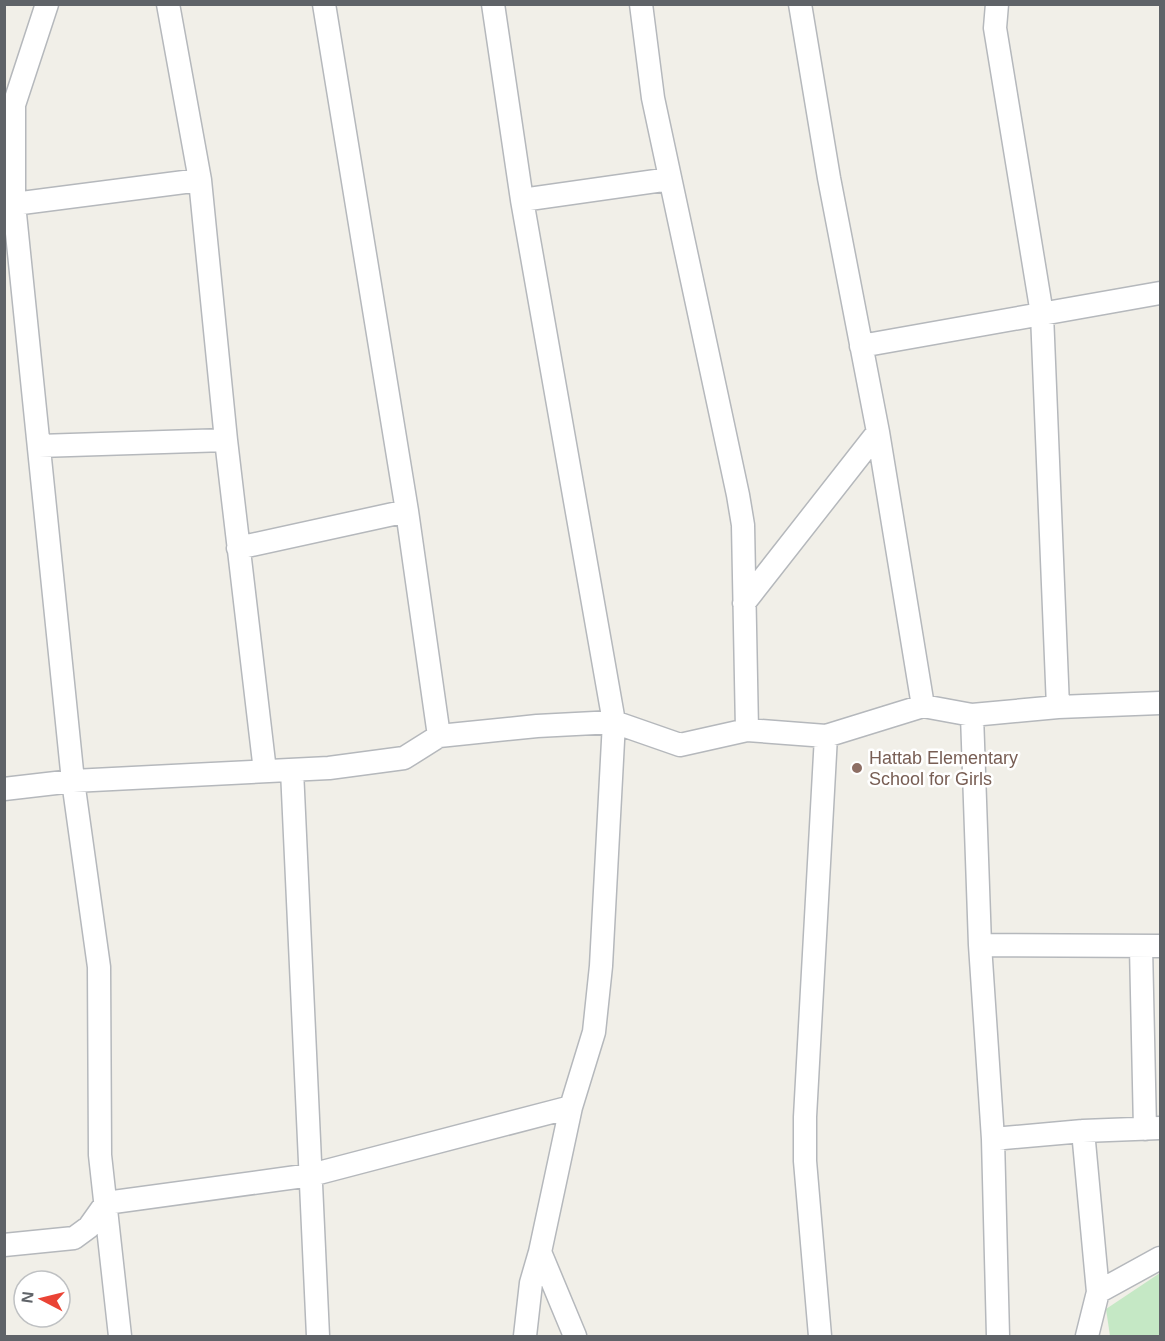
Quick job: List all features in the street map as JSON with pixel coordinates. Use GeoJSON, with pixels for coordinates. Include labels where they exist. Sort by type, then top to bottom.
{"type":"FeatureCollection","features":[{"type":"Feature","properties":{"kind":"street"},"geometry":{"type":"LineString","coordinates":[[4,135],[47,4]]}},
{"type":"Feature","properties":{"kind":"street"},"geometry":{"type":"LineString","coordinates":[[168,4],[200,180],[238,548],[266,771]]}},
{"type":"Feature","properties":{"kind":"street"},"geometry":{"type":"LineString","coordinates":[[324,4],[407,511],[440,736]]}},
{"type":"Feature","properties":{"kind":"street"},"geometry":{"type":"LineString","coordinates":[[493,4],[522,200],[614,722],[601,966],[594,1032],[571,1107],[540,1252],[531,1283],[525,1336]]}},
{"type":"Feature","properties":{"kind":"street"},"geometry":{"type":"LineString","coordinates":[[641,4],[653,98],[743,525],[747,730]]}},
{"type":"Feature","properties":{"kind":"street"},"geometry":{"type":"LineString","coordinates":[[800,4],[829,178],[878,432],[923,706]]}},
{"type":"Feature","properties":{"kind":"street"},"geometry":{"type":"LineString","coordinates":[[997,4],[995,28],[1042,314],[1058,707]]}},
{"type":"Feature","properties":{"kind":"street"},"geometry":{"type":"LineString","coordinates":[[14,107],[14,204],[73,780],[99,967],[100,1155],[120,1336]]}},
{"type":"Feature","properties":{"kind":"street"},"geometry":{"type":"LineString","coordinates":[[522,200],[670,178]]}},
{"type":"Feature","properties":{"kind":"street"},"geometry":{"type":"LineString","coordinates":[[14,204],[200,180]]}},
{"type":"Feature","properties":{"kind":"street"},"geometry":{"type":"LineString","coordinates":[[861,346],[1161,292]]}},
{"type":"Feature","properties":{"kind":"street"},"geometry":{"type":"LineString","coordinates":[[744,603],[878,432]]}},
{"type":"Feature","properties":{"kind":"street"},"geometry":{"type":"LineString","coordinates":[[39,446],[226,440]]}},
{"type":"Feature","properties":{"kind":"street"},"geometry":{"type":"LineString","coordinates":[[238,548],[407,511]]}},
{"type":"Feature","properties":{"kind":"street"},"geometry":{"type":"LineString","coordinates":[[4,789],[73,780],[329,768],[404,758],[440,736],[537,726],[614,722],[681,745],[747,730],[826,736],[923,706],[972,715],[1058,707],[1161,703]]}},
{"type":"Feature","properties":{"kind":"street"},"geometry":{"type":"LineString","coordinates":[[972,715],[980,945],[993,1138],[998,1336]]}},
{"type":"Feature","properties":{"kind":"street"},"geometry":{"type":"LineString","coordinates":[[820,1336],[805,1161],[805,1117],[826,736]]}},
{"type":"Feature","properties":{"kind":"street"},"geometry":{"type":"LineString","coordinates":[[292,770],[318,1336]]}},
{"type":"Feature","properties":{"kind":"street"},"geometry":{"type":"LineString","coordinates":[[980,945],[1151,947],[1153,1128],[993,1138]]}},
{"type":"Feature","properties":{"kind":"street"},"geometry":{"type":"LineString","coordinates":[[4,1245],[74,1238],[89,1227],[106,1203],[311,1175],[571,1107]]}},
{"type":"Feature","properties":{"kind":"street"},"geometry":{"type":"LineString","coordinates":[[1083,1131],[1098,1292],[1087,1336]]}},
{"type":"Feature","properties":{"kind":"street"},"geometry":{"type":"LineString","coordinates":[[540,1252],[575,1336]]}},
{"type":"Feature","properties":{"kind":"street"},"geometry":{"type":"LineString","coordinates":[[1098,1292],[1161,1258]]}},
{"type":"Feature","properties":{"kind":"green space"},"geometry":{"type":"Polygon","coordinates":[[[1160,1273],[1160,1336],[1110,1336],[1106,1309],[1160,1273]]]}},
{"type":"Feature","properties":{"kind":"place","name":"Hattab Elementary School for Girls"},"geometry":{"type":"Point","coordinates":[857,768]}}]}
